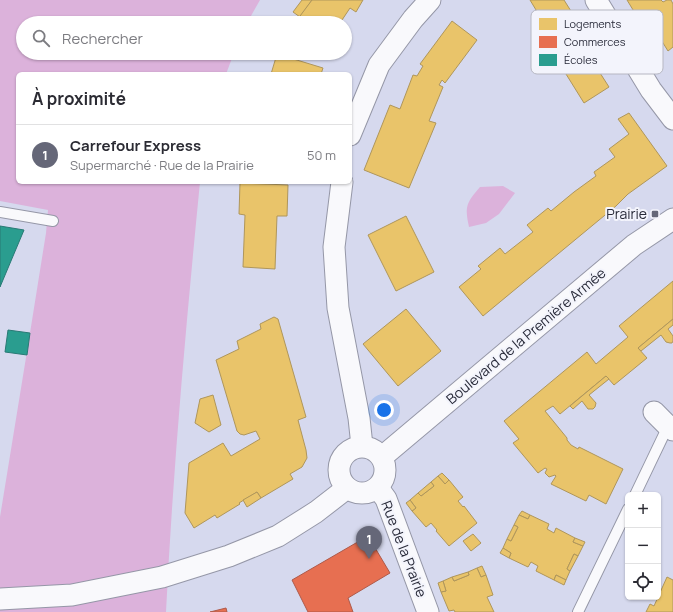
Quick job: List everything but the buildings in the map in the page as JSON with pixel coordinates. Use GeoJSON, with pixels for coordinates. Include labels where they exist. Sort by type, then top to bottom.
{"type":"FeatureCollection","features":[{"type":"Feature","properties":{"kind":"street"},"geometry":{"type":"LineString","coordinates":[[352,129],[379,65],[413,19],[430,0]]}},
{"type":"Feature","properties":{"kind":"street"},"geometry":{"type":"LineString","coordinates":[[596,0],[602,10]]}},
{"type":"Feature","properties":{"kind":"street"},"geometry":{"type":"LineString","coordinates":[[641,74],[673,120]]}},
{"type":"Feature","properties":{"kind":"street"},"geometry":{"type":"LineString","coordinates":[[342,184],[334,247],[338,308],[359,418],[362,446]]}},
{"type":"Feature","properties":{"kind":"street","name":"Boulevard de la Première Armée"},"geometry":{"type":"LineString","coordinates":[[382,457],[634,245],[673,219]]}},
{"type":"Feature","properties":{"kind":"street"},"geometry":{"type":"LineString","coordinates":[[362,446],[374,449],[382,457],[386,468],[384,478],[378,488],[368,494],[357,494],[347,488],[339,476],[340,462],[349,451],[362,446]]}},
{"type":"Feature","properties":{"kind":"street"},"geometry":{"type":"LineString","coordinates":[[0,599],[72,595],[162,577],[222,558],[278,536],[316,512],[347,488]]}},
{"type":"Feature","properties":{"kind":"street","name":"Rue de la Prairie"},"geometry":{"type":"LineString","coordinates":[[378,488],[386,499],[428,612]]}},
{"type":"Feature","properties":{"kind":"lane"},"geometry":{"type":"LineString","coordinates":[[0,212],[53,221]]}},
{"type":"Feature","properties":{"kind":"lane"},"geometry":{"type":"LineString","coordinates":[[636,492],[665,423]]}},
{"type":"Feature","properties":{"kind":"lane"},"geometry":{"type":"LineString","coordinates":[[578,612],[625,515]]}},
{"type":"Feature","properties":{"kind":"shaded area"},"geometry":{"type":"Polygon","coordinates":[[[0,0],[260,0],[251,16],[16,16],[16,60],[231,60],[227,72],[16,72],[16,184],[200,184],[180,397],[166,612],[0,612],[0,517],[46,233],[48,210],[0,201],[0,0]]]}},
{"type":"Feature","properties":{"kind":"shaded area"},"geometry":{"type":"Polygon","coordinates":[[[503,186],[515,193],[499,214],[486,223],[469,227],[467,208],[470,199],[480,187],[503,186]]]}},
{"type":"Feature","properties":{"kind":"place","name":"Prairie"},"geometry":{"type":"Point","coordinates":[655,214]}},
{"type":"Feature","properties":{"kind":"place","name":"Carrefour Express"},"geometry":{"type":"Point","coordinates":[369,559]}}]}
